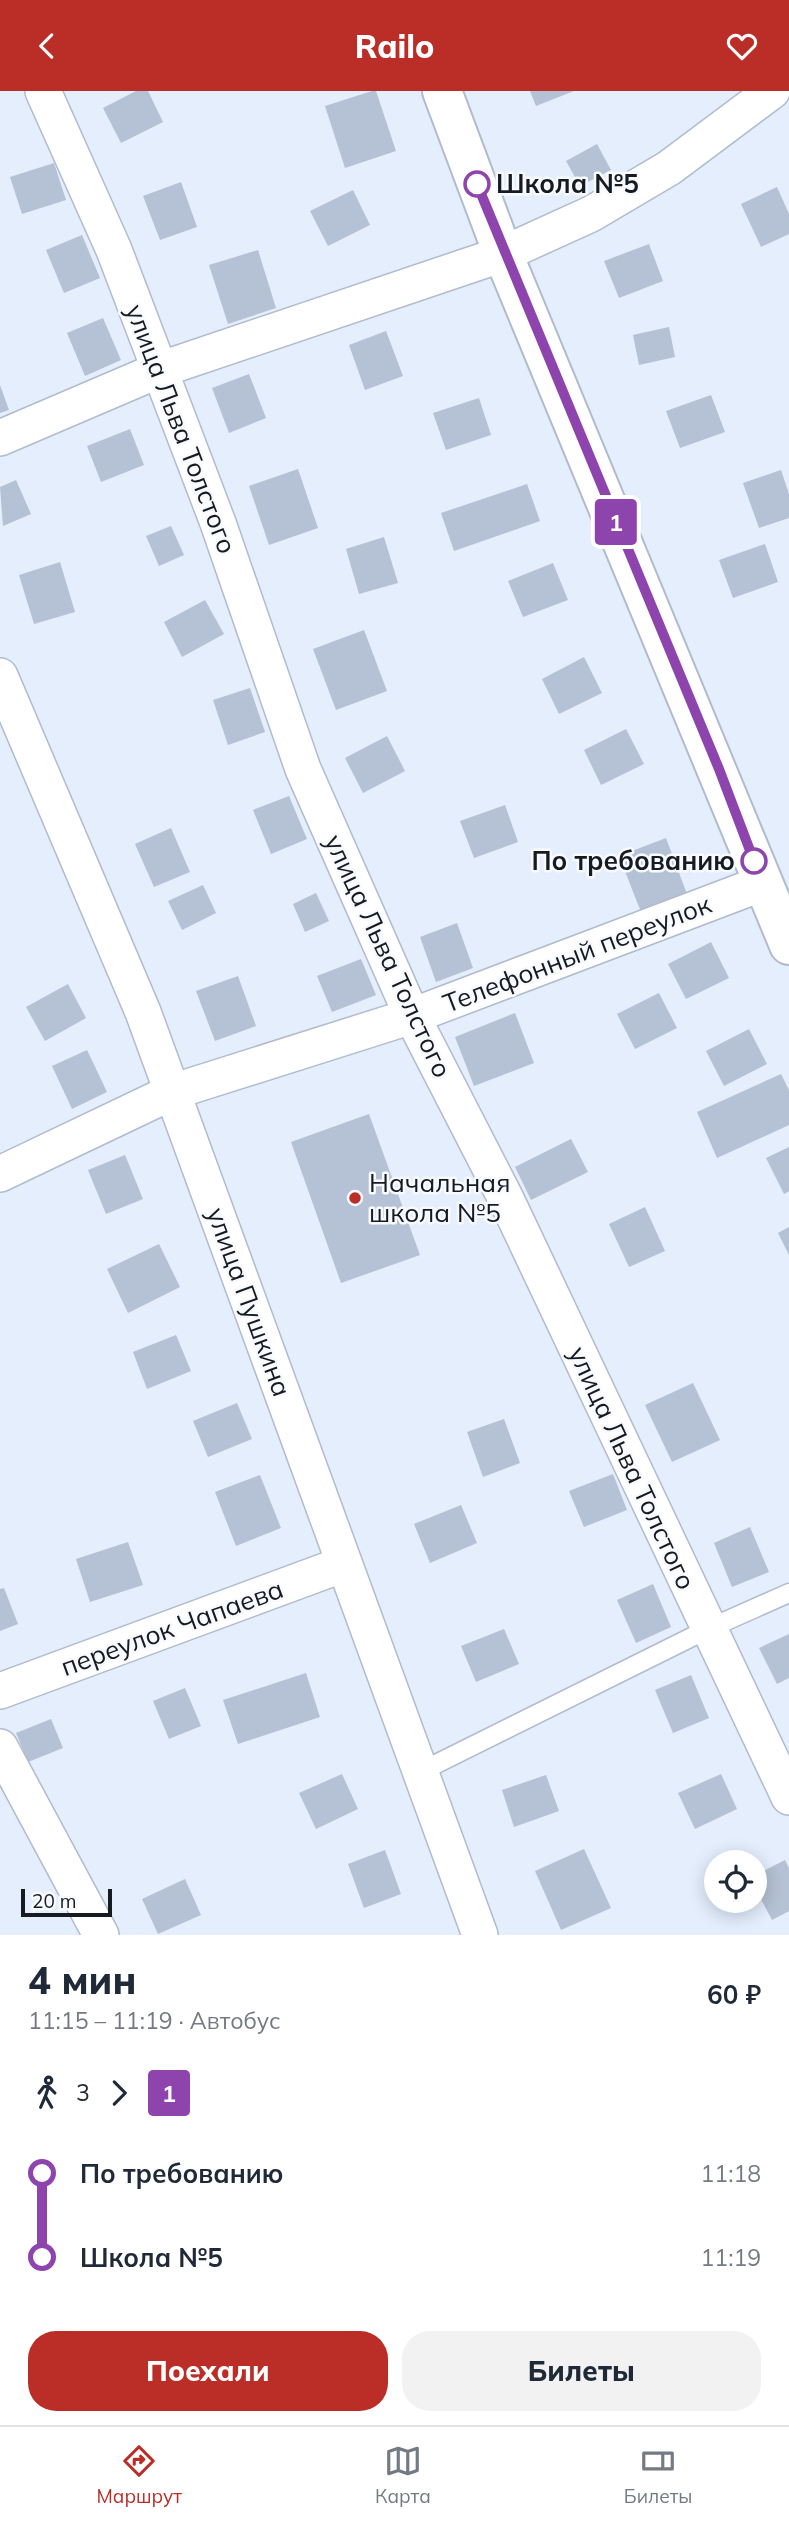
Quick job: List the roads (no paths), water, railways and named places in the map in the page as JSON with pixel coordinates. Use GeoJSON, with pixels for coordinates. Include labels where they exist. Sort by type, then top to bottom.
{"type":"FeatureCollection","features":[{"type":"Feature","properties":{"kind":"street","name":"улица Льва Толстого"},"geometry":{"type":"LineString","coordinates":[[43,91],[114,250],[218,523],[303,769],[412,1016],[506,1199],[789,1797]]}},
{"type":"Feature","properties":{"kind":"street"},"geometry":{"type":"LineString","coordinates":[[442,91],[503,254],[719,769],[789,945]]}},
{"type":"Feature","properties":{"kind":"street"},"geometry":{"type":"LineString","coordinates":[[0,437],[159,370],[503,254],[591,214],[670,168],[772,91]]}},
{"type":"Feature","properties":{"kind":"street","name":"улица Пушкина"},"geometry":{"type":"LineString","coordinates":[[0,676],[142,1012],[480,1935]]}},
{"type":"Feature","properties":{"kind":"street","name":"Телефонный переулок"},"geometry":{"type":"LineString","coordinates":[[0,1174],[172,1093],[412,1016],[763,883]]}},
{"type":"Feature","properties":{"kind":"street","name":"переулок Чапаева"},"geometry":{"type":"LineString","coordinates":[[0,1691],[344,1564]]}},
{"type":"Feature","properties":{"kind":"street"},"geometry":{"type":"LineString","coordinates":[[0,1747],[101,1935]]}},
{"type":"Feature","properties":{"kind":"lane"},"geometry":{"type":"LineString","coordinates":[[420,1772],[708,1629],[789,1593]]}},
{"type":"Feature","properties":{"kind":"place","name":"Школа №5"},"geometry":{"type":"Point","coordinates":[477,184]}},
{"type":"Feature","properties":{"kind":"place","name":"По требованию"},"geometry":{"type":"Point","coordinates":[754,861]}},
{"type":"Feature","properties":{"kind":"place","name":"Начальная школа №5"},"geometry":{"type":"Point","coordinates":[355,1198]}}]}
